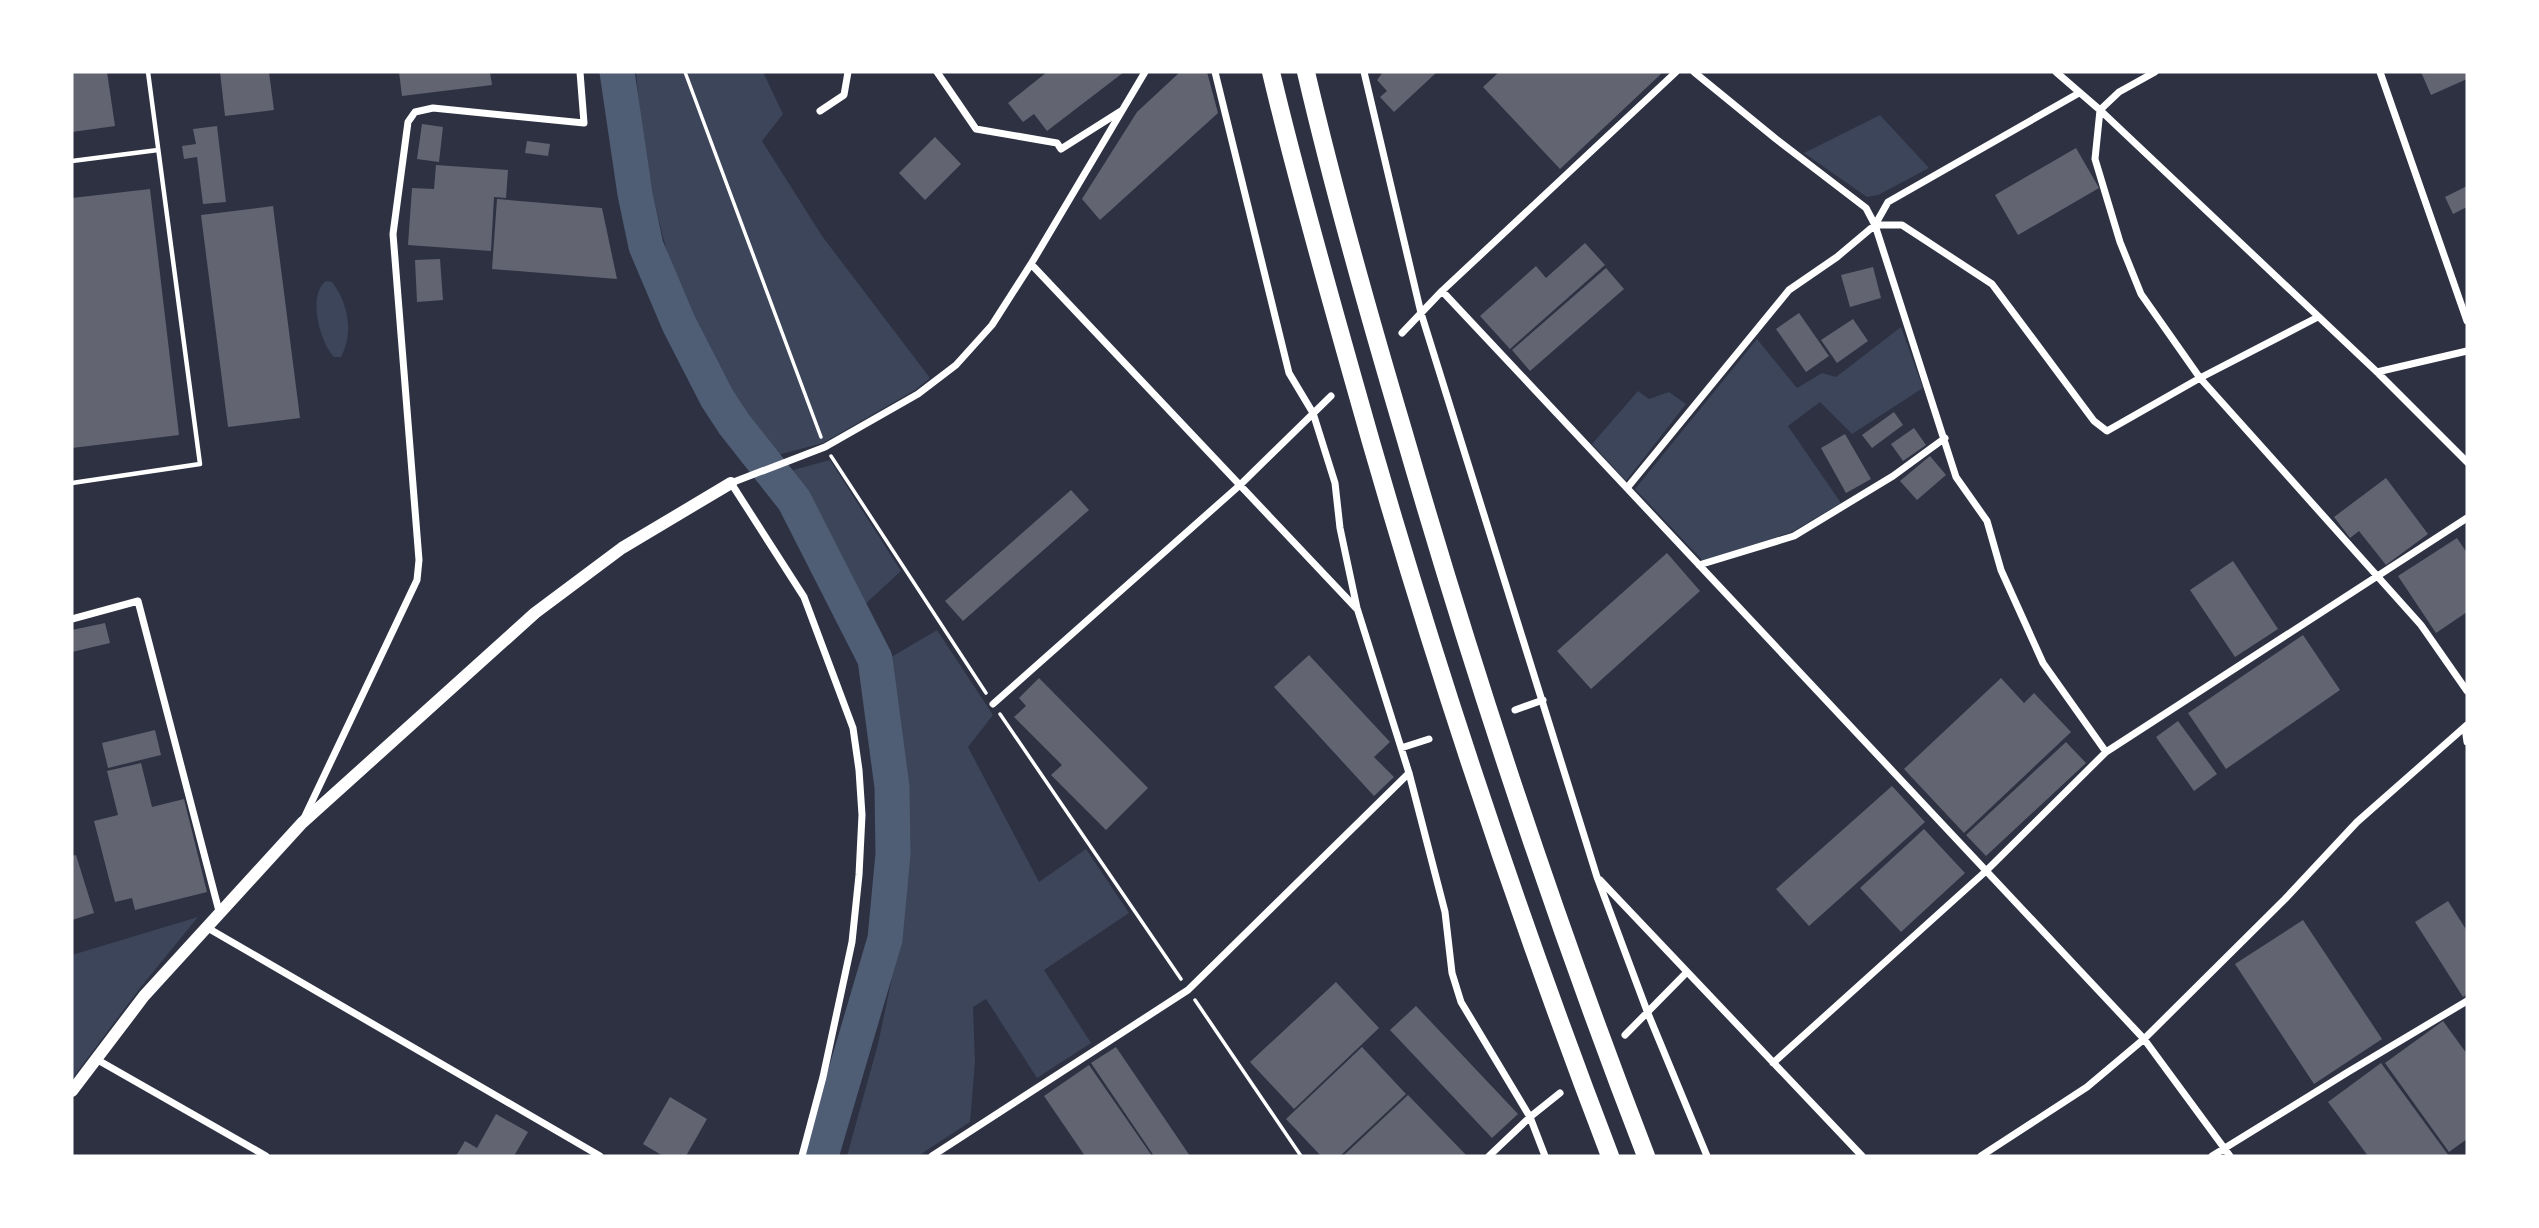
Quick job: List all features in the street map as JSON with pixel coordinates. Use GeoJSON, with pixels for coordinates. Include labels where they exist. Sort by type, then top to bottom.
{"type":"FeatureCollection","features":[{"type":"Feature","properties":{"kind":"highway"},"geometry":{"type":"LineString","coordinates":[[1271,72],[1388,505],[1462,742],[1564,1035],[1611,1156]]}},
{"type":"Feature","properties":{"kind":"highway"},"geometry":{"type":"LineString","coordinates":[[1306,72],[1361,286],[1498,746],[1590,1010],[1646,1156]]}},
{"type":"Feature","properties":{"kind":"street"},"geometry":{"type":"LineString","coordinates":[[302,823],[417,580],[419,560],[393,234],[408,122],[415,112],[433,108],[584,123],[580,72]]}},
{"type":"Feature","properties":{"kind":"street"},"geometry":{"type":"LineString","coordinates":[[820,111],[844,96],[848,72]]}},
{"type":"Feature","properties":{"kind":"street"},"geometry":{"type":"LineString","coordinates":[[937,72],[976,130],[1057,143],[1061,149],[1124,108]]}},
{"type":"Feature","properties":{"kind":"street"},"geometry":{"type":"LineString","coordinates":[[72,1091],[144,996],[302,823],[535,613],[622,548],[731,483],[825,447],[918,394],[956,365],[992,325],[1145,72]]}},
{"type":"Feature","properties":{"kind":"street"},"geometry":{"type":"LineString","coordinates":[[1215,72],[1289,373],[1313,413],[1335,483],[1340,528],[1357,608],[1409,773],[1445,912],[1452,973],[1461,1002],[1530,1117],[1545,1156]]}},
{"type":"Feature","properties":{"kind":"street"},"geometry":{"type":"LineString","coordinates":[[1364,72],[1421,313],[1597,877],[1647,1011],[1707,1156]]}},
{"type":"Feature","properties":{"kind":"street"},"geometry":{"type":"LineString","coordinates":[[1402,333],[1442,291],[1676,72]]}},
{"type":"Feature","properties":{"kind":"street"},"geometry":{"type":"LineString","coordinates":[[1694,72],[1866,208],[1875,225],[1956,477],[1987,520],[2001,570],[2043,663],[2106,752]]}},
{"type":"Feature","properties":{"kind":"street"},"geometry":{"type":"LineString","coordinates":[[2056,72],[2100,110],[2377,372],[2467,462]]}},
{"type":"Feature","properties":{"kind":"street"},"geometry":{"type":"LineString","coordinates":[[2155,72],[2119,92],[2100,110],[2095,159],[2120,242],[2141,294],[2200,378],[2421,625],[2467,691]]}},
{"type":"Feature","properties":{"kind":"street"},"geometry":{"type":"LineString","coordinates":[[2380,72],[2467,321]]}},
{"type":"Feature","properties":{"kind":"street"},"geometry":{"type":"LineString","coordinates":[[1627,488],[1790,290],[1837,257],[1875,225],[1888,202],[2079,93]]}},
{"type":"Feature","properties":{"kind":"street"},"geometry":{"type":"LineString","coordinates":[[1875,225],[1902,225],[1992,284],[2094,421],[2107,431],[2200,378],[2318,317]]}},
{"type":"Feature","properties":{"kind":"street"},"geometry":{"type":"LineString","coordinates":[[1031,264],[1357,608]]}},
{"type":"Feature","properties":{"kind":"street"},"geometry":{"type":"LineString","coordinates":[[1442,291],[2144,1039],[2230,1156]]}},
{"type":"Feature","properties":{"kind":"street"},"geometry":{"type":"LineString","coordinates":[[2377,372],[2467,351]]}},
{"type":"Feature","properties":{"kind":"street"},"geometry":{"type":"LineString","coordinates":[[993,705],[1240,485],[1331,396]]}},
{"type":"Feature","properties":{"kind":"street"},"geometry":{"type":"LineString","coordinates":[[1699,565],[1794,536],[1893,476],[1945,438]]}},
{"type":"Feature","properties":{"kind":"street"},"geometry":{"type":"LineString","coordinates":[[731,483],[804,597],[853,728],[859,770],[862,816],[852,942],[823,1077],[802,1156]]}},
{"type":"Feature","properties":{"kind":"street"},"geometry":{"type":"LineString","coordinates":[[1773,1063],[1986,871],[2106,752],[2467,518]]}},
{"type":"Feature","properties":{"kind":"street"},"geometry":{"type":"LineString","coordinates":[[72,619],[138,601],[219,911]]}},
{"type":"Feature","properties":{"kind":"street"},"geometry":{"type":"LineString","coordinates":[[1515,710],[1543,700]]}},
{"type":"Feature","properties":{"kind":"street"},"geometry":{"type":"LineString","coordinates":[[2466,726],[2467,742]]}},
{"type":"Feature","properties":{"kind":"street"},"geometry":{"type":"LineString","coordinates":[[1981,1156],[2087,1087],[2144,1039],[2286,899],[2357,822],[2466,726]]}},
{"type":"Feature","properties":{"kind":"street"},"geometry":{"type":"LineString","coordinates":[[1401,748],[1429,739]]}},
{"type":"Feature","properties":{"kind":"street"},"geometry":{"type":"LineString","coordinates":[[932,1156],[1188,990],[1409,773]]}},
{"type":"Feature","properties":{"kind":"street"},"geometry":{"type":"LineString","coordinates":[[1597,877],[1862,1156]]}},
{"type":"Feature","properties":{"kind":"street"},"geometry":{"type":"LineString","coordinates":[[206,926],[600,1156]]}},
{"type":"Feature","properties":{"kind":"street"},"geometry":{"type":"LineString","coordinates":[[1625,1035],[1688,972]]}},
{"type":"Feature","properties":{"kind":"street"},"geometry":{"type":"LineString","coordinates":[[2213,1156],[2467,1001]]}},
{"type":"Feature","properties":{"kind":"street"},"geometry":{"type":"LineString","coordinates":[[96,1059],[266,1156]]}},
{"type":"Feature","properties":{"kind":"street"},"geometry":{"type":"LineString","coordinates":[[1489,1156],[1560,1093]]}},
{"type":"Feature","properties":{"kind":"lane"},"geometry":{"type":"LineString","coordinates":[[72,483],[200,464],[148,72]]}},
{"type":"Feature","properties":{"kind":"lane"},"geometry":{"type":"LineString","coordinates":[[72,161],[158,150]]}},
{"type":"Feature","properties":{"kind":"path"},"geometry":{"type":"LineString","coordinates":[[685,72],[825,447],[993,705],[1301,1156]]}},
{"type":"Feature","properties":{"kind":"shaded area"},"geometry":{"type":"Polygon","coordinates":[[[636,72],[763,72],[783,114],[762,141],[822,236],[930,378],[915,390],[823,443],[774,456],[720,375],[679,288],[650,181],[636,72]]]}},
{"type":"Feature","properties":{"kind":"shaded area"},"geometry":{"type":"Polygon","coordinates":[[[1880,115],[1929,168],[1878,195],[1867,197],[1804,153],[1880,115]]]}},
{"type":"Feature","properties":{"kind":"shaded area"},"geometry":{"type":"Polygon","coordinates":[[[326,281],[332,282],[338,290],[347,318],[347,338],[341,357],[334,357],[320,330],[317,297],[326,281]]]}},
{"type":"Feature","properties":{"kind":"shaded area"},"geometry":{"type":"Polygon","coordinates":[[[1901,327],[1923,388],[1852,434],[1820,402],[1788,426],[1841,503],[1792,532],[1703,561],[1635,489],[1757,339],[1797,388],[1822,373],[1836,377],[1901,327]]]}},
{"type":"Feature","properties":{"kind":"shaded area"},"geometry":{"type":"Polygon","coordinates":[[[1638,391],[1649,399],[1669,392],[1686,404],[1626,481],[1592,444],[1638,391]]]}},
{"type":"Feature","properties":{"kind":"shaded area"},"geometry":{"type":"Polygon","coordinates":[[[830,460],[901,571],[861,608],[786,472],[830,460]]]}},
{"type":"Feature","properties":{"kind":"shaded area"},"geometry":{"type":"Polygon","coordinates":[[[937,630],[993,715],[968,747],[1039,882],[1086,849],[1129,913],[1044,970],[1091,1043],[1037,1078],[986,999],[973,1007],[975,1062],[970,1122],[918,1156],[847,1156],[878,1044],[900,939],[904,860],[902,778],[881,663],[937,630]]]}},
{"type":"Feature","properties":{"kind":"shaded area"},"geometry":{"type":"Polygon","coordinates":[[[198,917],[140,988],[72,1079],[72,955],[198,917]]]}},
{"type":"Feature","properties":{"kind":"building"},"geometry":{"type":"Polygon","coordinates":[[[72,72],[107,72],[115,126],[72,132],[72,72]]]}},
{"type":"Feature","properties":{"kind":"building"},"geometry":{"type":"Polygon","coordinates":[[[220,72],[269,72],[274,110],[225,116],[220,72]]]}},
{"type":"Feature","properties":{"kind":"building"},"geometry":{"type":"Polygon","coordinates":[[[399,72],[490,72],[492,85],[402,96],[399,72]]]}},
{"type":"Feature","properties":{"kind":"building"},"geometry":{"type":"Polygon","coordinates":[[[1047,72],[1124,72],[1047,131],[1034,114],[1023,122],[1008,103],[1047,72]]]}},
{"type":"Feature","properties":{"kind":"building"},"geometry":{"type":"Polygon","coordinates":[[[1180,72],[1207,72],[1218,113],[1100,220],[1082,199],[1137,112],[1180,72]]]}},
{"type":"Feature","properties":{"kind":"building"},"geometry":{"type":"Polygon","coordinates":[[[1383,72],[1437,72],[1394,112],[1380,97],[1387,91],[1377,80],[1383,72]]]}},
{"type":"Feature","properties":{"kind":"building"},"geometry":{"type":"Polygon","coordinates":[[[1499,72],[1662,73],[1560,169],[1483,87],[1499,72]]]}},
{"type":"Feature","properties":{"kind":"building"},"geometry":{"type":"Polygon","coordinates":[[[2421,72],[2467,72],[2467,79],[2431,95],[2421,72]]]}},
{"type":"Feature","properties":{"kind":"building"},"geometry":{"type":"Polygon","coordinates":[[[422,124],[443,127],[439,162],[417,159],[422,124]]]}},
{"type":"Feature","properties":{"kind":"building"},"geometry":{"type":"Polygon","coordinates":[[[217,126],[226,202],[203,204],[197,157],[184,159],[182,146],[196,144],[193,129],[217,126]]]}},
{"type":"Feature","properties":{"kind":"building"},"geometry":{"type":"Polygon","coordinates":[[[935,137],[961,164],[925,200],[899,173],[935,137]]]}},
{"type":"Feature","properties":{"kind":"building"},"geometry":{"type":"Polygon","coordinates":[[[527,141],[550,144],[548,156],[525,153],[527,141]]]}},
{"type":"Feature","properties":{"kind":"building"},"geometry":{"type":"Polygon","coordinates":[[[2076,148],[2099,188],[2018,235],[1995,195],[2076,148]]]}},
{"type":"Feature","properties":{"kind":"building"},"geometry":{"type":"Polygon","coordinates":[[[436,165],[508,170],[506,198],[494,197],[491,251],[408,245],[412,188],[434,189],[436,165]]]}},
{"type":"Feature","properties":{"kind":"building"},"geometry":{"type":"Polygon","coordinates":[[[2467,186],[2467,207],[2453,214],[2445,197],[2467,186]]]}},
{"type":"Feature","properties":{"kind":"building"},"geometry":{"type":"Polygon","coordinates":[[[150,189],[179,435],[72,448],[72,198],[150,189]]]}},
{"type":"Feature","properties":{"kind":"building"},"geometry":{"type":"Polygon","coordinates":[[[497,199],[602,208],[617,279],[492,269],[497,199]]]}},
{"type":"Feature","properties":{"kind":"building"},"geometry":{"type":"Polygon","coordinates":[[[273,206],[300,418],[228,427],[201,215],[273,206]]]}},
{"type":"Feature","properties":{"kind":"building"},"geometry":{"type":"Polygon","coordinates":[[[1585,243],[1605,265],[1510,349],[1480,316],[1536,266],[1546,278],[1585,243]]]}},
{"type":"Feature","properties":{"kind":"building"},"geometry":{"type":"Polygon","coordinates":[[[440,259],[443,300],[417,302],[415,260],[440,259]]]}},
{"type":"Feature","properties":{"kind":"building"},"geometry":{"type":"Polygon","coordinates":[[[1873,267],[1881,298],[1850,307],[1841,275],[1873,267]]]}},
{"type":"Feature","properties":{"kind":"building"},"geometry":{"type":"Polygon","coordinates":[[[1606,268],[1624,289],[1530,371],[1512,350],[1606,268]]]}},
{"type":"Feature","properties":{"kind":"building"},"geometry":{"type":"Polygon","coordinates":[[[1799,313],[1829,356],[1806,372],[1776,329],[1799,313]]]}},
{"type":"Feature","properties":{"kind":"building"},"geometry":{"type":"Polygon","coordinates":[[[1853,319],[1868,341],[1837,363],[1821,340],[1853,319]]]}},
{"type":"Feature","properties":{"kind":"building"},"geometry":{"type":"Polygon","coordinates":[[[1894,412],[1903,425],[1872,448],[1862,435],[1894,412]]]}},
{"type":"Feature","properties":{"kind":"building"},"geometry":{"type":"Polygon","coordinates":[[[1914,428],[1926,445],[1903,461],[1891,444],[1914,428]]]}},
{"type":"Feature","properties":{"kind":"building"},"geometry":{"type":"Polygon","coordinates":[[[1845,434],[1871,479],[1846,493],[1821,448],[1845,434]]]}},
{"type":"Feature","properties":{"kind":"building"},"geometry":{"type":"Polygon","coordinates":[[[1930,456],[1946,475],[1917,500],[1900,481],[1930,456]]]}},
{"type":"Feature","properties":{"kind":"building"},"geometry":{"type":"Polygon","coordinates":[[[2386,478],[2428,534],[2386,565],[2359,531],[2350,538],[2334,517],[2386,478]]]}},
{"type":"Feature","properties":{"kind":"building"},"geometry":{"type":"Polygon","coordinates":[[[1071,490],[1089,510],[963,621],[945,601],[1071,490]]]}},
{"type":"Feature","properties":{"kind":"building"},"geometry":{"type":"Polygon","coordinates":[[[2457,538],[2467,553],[2467,612],[2436,633],[2398,576],[2457,538]]]}},
{"type":"Feature","properties":{"kind":"building"},"geometry":{"type":"Polygon","coordinates":[[[1667,553],[1700,591],[1591,689],[1557,651],[1667,553]]]}},
{"type":"Feature","properties":{"kind":"building"},"geometry":{"type":"Polygon","coordinates":[[[2233,561],[2278,629],[2235,657],[2190,590],[2233,561]]]}},
{"type":"Feature","properties":{"kind":"building"},"geometry":{"type":"Polygon","coordinates":[[[105,623],[110,643],[72,652],[72,630],[105,623]]]}},
{"type":"Feature","properties":{"kind":"building"},"geometry":{"type":"Polygon","coordinates":[[[2303,635],[2340,690],[2226,769],[2188,713],[2303,635]]]}},
{"type":"Feature","properties":{"kind":"building"},"geometry":{"type":"Polygon","coordinates":[[[1309,655],[1390,742],[1374,757],[1394,777],[1374,796],[1274,687],[1309,655]]]}},
{"type":"Feature","properties":{"kind":"building"},"geometry":{"type":"Polygon","coordinates":[[[1039,678],[1148,788],[1106,830],[1051,775],[1062,765],[1014,717],[1026,706],[1019,698],[1039,678]]]}},
{"type":"Feature","properties":{"kind":"building"},"geometry":{"type":"Polygon","coordinates":[[[2001,678],[2024,703],[2034,693],[2071,732],[1964,833],[1904,769],[2001,678]]]}},
{"type":"Feature","properties":{"kind":"building"},"geometry":{"type":"Polygon","coordinates":[[[2178,721],[2217,774],[2194,791],[2156,737],[2178,721]]]}},
{"type":"Feature","properties":{"kind":"building"},"geometry":{"type":"Polygon","coordinates":[[[155,730],[161,755],[108,768],[102,743],[155,730]]]}},
{"type":"Feature","properties":{"kind":"building"},"geometry":{"type":"Polygon","coordinates":[[[2066,742],[2086,763],[1986,856],[1966,835],[2066,742]]]}},
{"type":"Feature","properties":{"kind":"building"},"geometry":{"type":"Polygon","coordinates":[[[141,763],[152,807],[184,799],[207,892],[135,910],[132,898],[115,902],[94,821],[118,815],[107,771],[141,763]]]}},
{"type":"Feature","properties":{"kind":"building"},"geometry":{"type":"Polygon","coordinates":[[[1892,786],[1925,822],[1809,926],[1776,889],[1892,786]]]}},
{"type":"Feature","properties":{"kind":"building"},"geometry":{"type":"Polygon","coordinates":[[[1924,829],[1965,873],[1901,932],[1860,888],[1924,829]]]}},
{"type":"Feature","properties":{"kind":"building"},"geometry":{"type":"Polygon","coordinates":[[[76,855],[94,913],[72,920],[72,856],[76,855]]]}},
{"type":"Feature","properties":{"kind":"building"},"geometry":{"type":"Polygon","coordinates":[[[2448,901],[2467,931],[2467,994],[2463,997],[2415,922],[2448,901]]]}},
{"type":"Feature","properties":{"kind":"building"},"geometry":{"type":"Polygon","coordinates":[[[2303,920],[2382,1039],[2314,1084],[2235,964],[2303,920]]]}},
{"type":"Feature","properties":{"kind":"building"},"geometry":{"type":"Polygon","coordinates":[[[1336,982],[1379,1028],[1294,1109],[1250,1062],[1336,982]]]}},
{"type":"Feature","properties":{"kind":"building"},"geometry":{"type":"Polygon","coordinates":[[[1416,1006],[1518,1114],[1492,1138],[1390,1030],[1416,1006]]]}},
{"type":"Feature","properties":{"kind":"building"},"geometry":{"type":"Polygon","coordinates":[[[2443,1021],[2467,1054],[2467,1139],[2449,1152],[2385,1063],[2443,1021]]]}},
{"type":"Feature","properties":{"kind":"building"},"geometry":{"type":"Polygon","coordinates":[[[1116,1047],[1190,1156],[1154,1156],[1091,1063],[1116,1047]]]}},
{"type":"Feature","properties":{"kind":"building"},"geometry":{"type":"Polygon","coordinates":[[[1362,1047],[1406,1094],[1340,1156],[1321,1156],[1286,1119],[1362,1047]]]}},
{"type":"Feature","properties":{"kind":"building"},"geometry":{"type":"Polygon","coordinates":[[[2381,1063],[2449,1156],[2368,1156],[2328,1102],[2381,1063]]]}},
{"type":"Feature","properties":{"kind":"building"},"geometry":{"type":"Polygon","coordinates":[[[1089,1065],[1152,1156],[1085,1156],[1044,1096],[1089,1065]]]}},
{"type":"Feature","properties":{"kind":"building"},"geometry":{"type":"Polygon","coordinates":[[[1408,1095],[1467,1156],[1343,1156],[1408,1095]]]}},
{"type":"Feature","properties":{"kind":"building"},"geometry":{"type":"Polygon","coordinates":[[[670,1097],[707,1119],[686,1156],[663,1156],[643,1144],[670,1097]]]}},
{"type":"Feature","properties":{"kind":"building"},"geometry":{"type":"Polygon","coordinates":[[[496,1114],[528,1132],[514,1156],[456,1156],[465,1141],[477,1148],[496,1114]]]}},
{"type":"Feature","properties":{"kind":"waterway"},"geometry":{"type":"LineString","coordinates":[[617,72],[635,194],[646,246],[679,324],[717,398],[794,500],[875,659],[892,787],[893,854],[885,939],[821,1156]]}}]}
